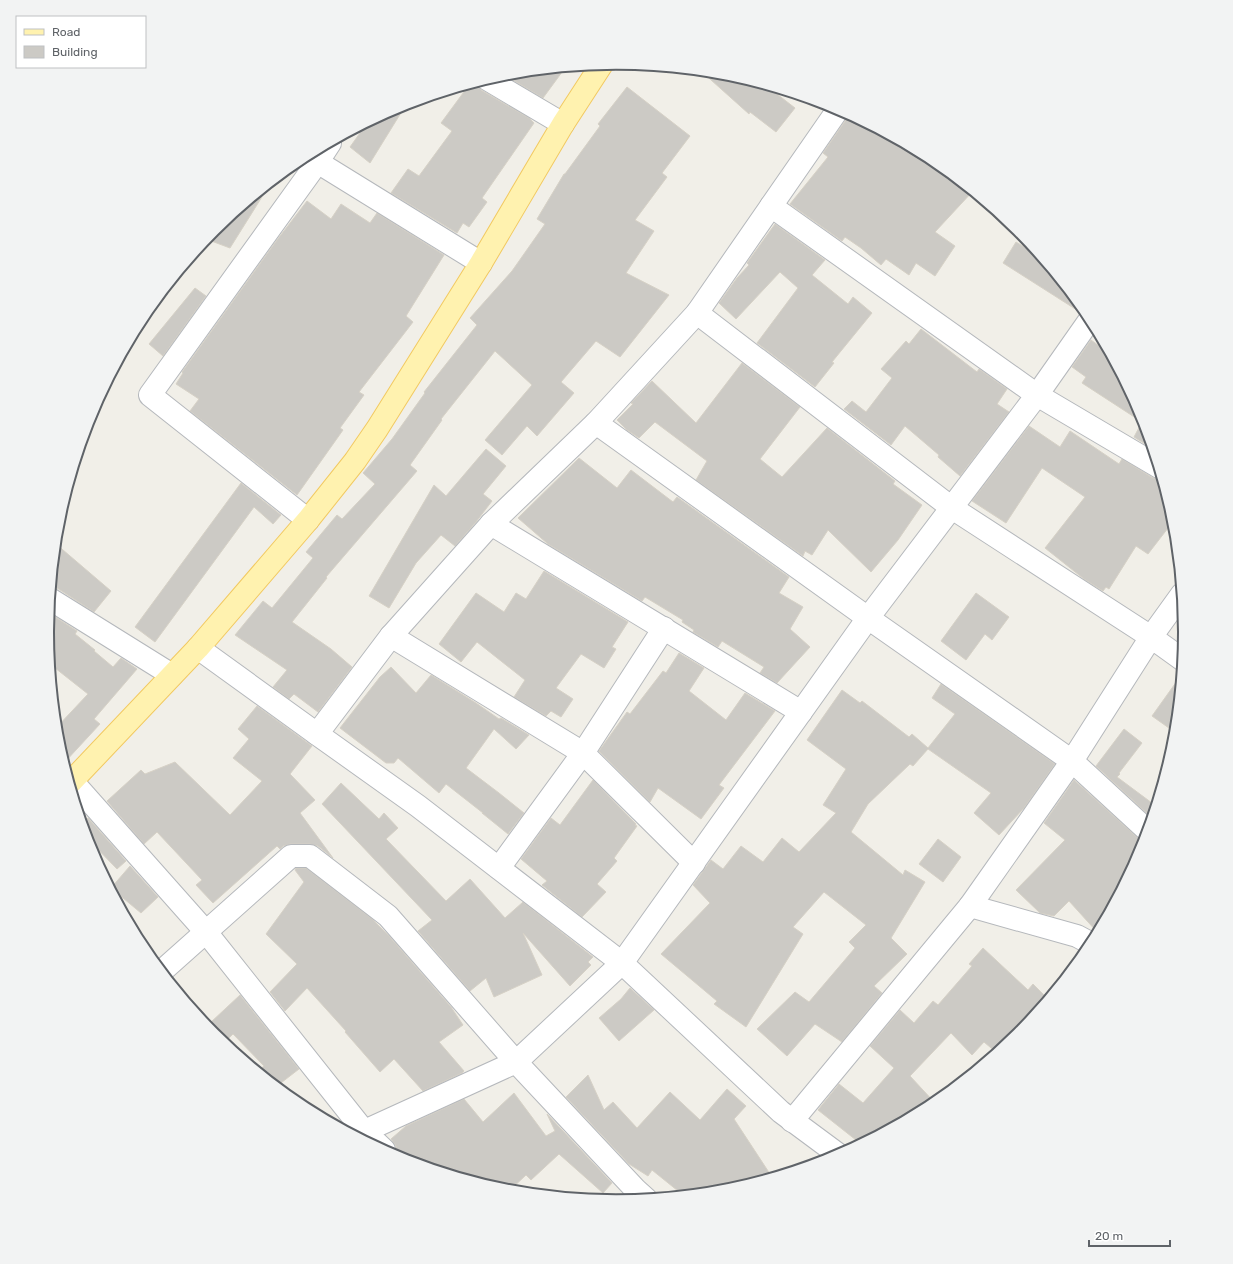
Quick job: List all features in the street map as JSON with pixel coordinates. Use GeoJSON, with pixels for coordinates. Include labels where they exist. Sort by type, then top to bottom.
{"type":"FeatureCollection","features":[{"type":"Feature","properties":{"kind":"main road"},"geometry":{"type":"LineString","coordinates":[[73,779],[198,648],[308,520],[355,461],[377,430],[481,263],[563,124],[598,71]]}},
{"type":"Feature","properties":{"kind":"street"},"geometry":{"type":"LineString","coordinates":[[494,83],[563,124]]}},
{"type":"Feature","properties":{"kind":"street"},"geometry":{"type":"LineString","coordinates":[[317,734],[391,636],[491,524],[596,423],[697,312],[835,114]]}},
{"type":"Feature","properties":{"kind":"street"},"geometry":{"type":"LineString","coordinates":[[312,159],[481,263]]}},
{"type":"Feature","properties":{"kind":"street"},"geometry":{"type":"LineString","coordinates":[[308,520],[150,395],[312,159]]}},
{"type":"Feature","properties":{"kind":"street"},"geometry":{"type":"LineString","coordinates":[[771,206],[1037,395],[1153,463]]}},
{"type":"Feature","properties":{"kind":"street"},"geometry":{"type":"LineString","coordinates":[[697,312],[952,508],[1151,637],[1178,657]]}},
{"type":"Feature","properties":{"kind":"street"},"geometry":{"type":"LineString","coordinates":[[361,1132],[516,1062],[622,963],[868,618],[1037,395],[1087,324]]}},
{"type":"Feature","properties":{"kind":"street"},"geometry":{"type":"LineString","coordinates":[[596,423],[868,618],[1072,761],[1144,827]]}},
{"type":"Feature","properties":{"kind":"street"},"geometry":{"type":"LineString","coordinates":[[491,524],[802,712]]}},
{"type":"Feature","properties":{"kind":"street"},"geometry":{"type":"LineString","coordinates":[[792,1120],[970,906],[1072,761],[1151,637],[1178,599]]}},
{"type":"Feature","properties":{"kind":"street"},"geometry":{"type":"LineString","coordinates":[[55,602],[172,675]]}},
{"type":"Feature","properties":{"kind":"street"},"geometry":{"type":"LineString","coordinates":[[499,868],[583,753],[664,628]]}},
{"type":"Feature","properties":{"kind":"street"},"geometry":{"type":"LineString","coordinates":[[391,636],[583,753],[694,862]]}},
{"type":"Feature","properties":{"kind":"street"},"geometry":{"type":"LineString","coordinates":[[198,648],[418,806],[622,963],[781,1112],[833,1151]]}},
{"type":"Feature","properties":{"kind":"street"},"geometry":{"type":"LineString","coordinates":[[76,788],[206,932],[359,1131]]}},
{"type":"Feature","properties":{"kind":"street"},"geometry":{"type":"LineString","coordinates":[[166,968],[291,856],[310,856],[388,916],[516,1062],[635,1193]]}},
{"type":"Feature","properties":{"kind":"street"},"geometry":{"type":"LineString","coordinates":[[970,906],[1077,936],[1086,941]]}},
{"type":"Feature","properties":{"kind":"building"},"geometry":{"type":"Polygon","coordinates":[[[562,72],[543,98],[512,79],[562,72]]]}},
{"type":"Feature","properties":{"kind":"building"},"geometry":{"type":"Polygon","coordinates":[[[708,77],[726,80],[775,93],[795,108],[776,132],[750,112],[749,114],[708,77]]]}},
{"type":"Feature","properties":{"kind":"building"},"geometry":{"type":"Polygon","coordinates":[[[478,87],[529,118],[534,123],[482,198],[487,202],[469,227],[463,223],[457,233],[391,193],[408,169],[419,176],[452,131],[441,123],[465,91],[478,87]]]}},
{"type":"Feature","properties":{"kind":"building"},"geometry":{"type":"Polygon","coordinates":[[[627,87],[690,136],[662,173],[667,177],[635,220],[654,231],[626,273],[669,295],[620,357],[596,341],[561,382],[574,393],[537,436],[527,426],[502,455],[485,440],[532,385],[495,351],[441,419],[442,420],[410,465],[417,471],[326,577],[327,578],[292,622],[331,649],[352,667],[318,712],[294,694],[289,699],[273,687],[287,670],[235,635],[263,601],[272,608],[313,558],[306,552],[337,515],[342,519],[375,484],[363,473],[392,439],[425,393],[424,392],[477,325],[470,318],[512,271],[545,224],[537,219],[564,174],[600,126],[598,124],[627,87]]]}},
{"type":"Feature","properties":{"kind":"building"},"geometry":{"type":"Polygon","coordinates":[[[402,112],[370,163],[350,147],[360,133],[402,112]]]}},
{"type":"Feature","properties":{"kind":"building"},"geometry":{"type":"Polygon","coordinates":[[[847,119],[898,145],[929,164],[970,195],[935,232],[955,246],[935,276],[916,263],[909,275],[886,259],[881,265],[845,237],[842,241],[790,204],[828,157],[823,153],[847,119]]]}},
{"type":"Feature","properties":{"kind":"building"},"geometry":{"type":"Polygon","coordinates":[[[263,195],[230,248],[212,241],[263,195]]]}},
{"type":"Feature","properties":{"kind":"building"},"geometry":{"type":"Polygon","coordinates":[[[307,201],[331,219],[341,204],[370,223],[377,213],[444,255],[406,316],[413,322],[359,392],[364,395],[340,428],[343,430],[297,495],[190,411],[199,399],[176,384],[183,373],[182,372],[277,240],[307,201]]]}},
{"type":"Feature","properties":{"kind":"building"},"geometry":{"type":"Polygon","coordinates":[[[775,224],[825,260],[812,275],[848,304],[853,297],[872,313],[832,362],[834,363],[815,387],[757,343],[798,288],[780,272],[736,319],[719,303],[737,278],[749,265],[747,263],[775,224]]]}},
{"type":"Feature","properties":{"kind":"building"},"geometry":{"type":"Polygon","coordinates":[[[1016,242],[1028,249],[1063,290],[1078,311],[1003,263],[1016,242]]]}},
{"type":"Feature","properties":{"kind":"building"},"geometry":{"type":"Polygon","coordinates":[[[195,288],[206,296],[163,356],[149,344],[195,288]]]}},
{"type":"Feature","properties":{"kind":"building"},"geometry":{"type":"Polygon","coordinates":[[[921,329],[977,372],[979,369],[1007,389],[997,404],[1009,412],[960,476],[938,457],[939,455],[905,426],[891,445],[844,409],[852,401],[866,412],[892,378],[881,369],[906,341],[909,344],[921,329]]]}},
{"type":"Feature","properties":{"kind":"building"},"geometry":{"type":"Polygon","coordinates":[[[1091,340],[1102,348],[1121,383],[1137,418],[1082,383],[1086,377],[1072,367],[1091,340]]]}},
{"type":"Feature","properties":{"kind":"building"},"geometry":{"type":"Polygon","coordinates":[[[742,363],[800,407],[760,459],[782,477],[827,428],[895,481],[893,484],[922,505],[898,540],[871,572],[828,530],[812,555],[805,551],[803,556],[696,480],[707,461],[655,422],[639,438],[627,430],[617,420],[633,404],[631,403],[652,381],[696,423],[742,363]]]}},
{"type":"Feature","properties":{"kind":"building"},"geometry":{"type":"Polygon","coordinates":[[[1029,426],[1060,447],[1070,431],[1119,464],[1122,459],[1153,478],[1158,479],[1169,527],[1148,554],[1136,546],[1109,589],[1106,587],[1103,591],[1084,579],[1045,548],[1085,497],[1042,468],[1006,523],[972,501],[1029,426]]]}},
{"type":"Feature","properties":{"kind":"building"},"geometry":{"type":"Polygon","coordinates":[[[1140,426],[1147,445],[1134,437],[1140,426]]]}},
{"type":"Feature","properties":{"kind":"building"},"geometry":{"type":"Polygon","coordinates":[[[486,449],[506,466],[483,494],[492,501],[476,522],[455,546],[441,535],[416,563],[389,608],[369,596],[434,485],[446,496],[486,449]]]}},
{"type":"Feature","properties":{"kind":"building"},"geometry":{"type":"Polygon","coordinates":[[[579,458],[617,488],[631,470],[673,502],[677,497],[789,577],[779,593],[803,607],[790,629],[810,647],[777,683],[760,673],[764,667],[722,641],[718,647],[693,632],[694,630],[682,622],[683,620],[645,597],[642,601],[548,544],[518,518],[579,458]]]}},
{"type":"Feature","properties":{"kind":"building"},"geometry":{"type":"Polygon","coordinates":[[[241,483],[281,515],[273,524],[254,507],[155,642],[135,627],[241,483]]]}},
{"type":"Feature","properties":{"kind":"building"},"geometry":{"type":"Polygon","coordinates":[[[61,548],[111,591],[94,612],[56,588],[61,548]]]}},
{"type":"Feature","properties":{"kind":"building"},"geometry":{"type":"Polygon","coordinates":[[[544,571],[628,622],[612,647],[616,649],[604,668],[581,654],[556,688],[573,699],[561,717],[551,711],[546,716],[514,697],[525,680],[477,642],[461,662],[439,644],[476,593],[504,612],[516,593],[526,599],[544,571]]]}},
{"type":"Feature","properties":{"kind":"building"},"geometry":{"type":"Polygon","coordinates":[[[976,593],[1009,617],[992,640],[985,634],[966,660],[941,641],[976,593]]]}},
{"type":"Feature","properties":{"kind":"building"},"geometry":{"type":"Polygon","coordinates":[[[54,616],[77,631],[75,634],[113,667],[121,658],[137,669],[94,719],[100,724],[69,758],[62,722],[88,694],[55,668],[54,616]]]}},
{"type":"Feature","properties":{"kind":"building"},"geometry":{"type":"Polygon","coordinates":[[[679,653],[704,668],[689,691],[726,720],[745,693],[775,711],[719,785],[724,788],[701,819],[658,788],[650,802],[599,751],[627,712],[630,714],[663,671],[666,673],[679,653]]]}},
{"type":"Feature","properties":{"kind":"building"},"geometry":{"type":"Polygon","coordinates":[[[391,667],[416,693],[431,675],[499,719],[501,718],[529,735],[516,749],[494,729],[466,768],[524,813],[508,834],[446,784],[439,793],[398,758],[394,763],[386,763],[340,728],[380,677],[391,667]]]}},
{"type":"Feature","properties":{"kind":"building"},"geometry":{"type":"Polygon","coordinates":[[[1177,682],[1170,729],[1152,716],[1177,682]]]}},
{"type":"Feature","properties":{"kind":"building"},"geometry":{"type":"Polygon","coordinates":[[[941,684],[1055,764],[1024,808],[999,835],[974,813],[991,793],[928,749],[913,766],[910,764],[868,804],[851,832],[903,875],[905,870],[925,882],[891,938],[907,954],[874,986],[882,993],[842,1042],[815,1024],[787,1056],[757,1029],[795,992],[809,1002],[855,948],[849,942],[866,925],[824,892],[793,927],[803,934],[746,1027],[714,1004],[717,1001],[661,954],[710,903],[693,885],[711,860],[723,869],[741,846],[763,862],[782,838],[799,852],[836,813],[823,805],[846,769],[807,740],[842,690],[860,703],[862,701],[909,737],[912,734],[928,748],[955,714],[932,698],[941,684]]]}},
{"type":"Feature","properties":{"kind":"building"},"geometry":{"type":"Polygon","coordinates":[[[257,706],[312,746],[290,774],[315,800],[300,813],[333,858],[318,846],[310,844],[290,844],[283,846],[280,849],[277,846],[213,903],[196,885],[202,880],[157,832],[144,844],[107,801],[141,770],[145,774],[175,762],[230,815],[262,781],[233,758],[249,739],[238,729],[257,706]]]}},
{"type":"Feature","properties":{"kind":"building"},"geometry":{"type":"Polygon","coordinates":[[[1124,729],[1142,743],[1117,777],[1152,803],[1148,815],[1096,766],[1124,729]]]}},
{"type":"Feature","properties":{"kind":"building"},"geometry":{"type":"Polygon","coordinates":[[[593,780],[637,826],[614,858],[617,861],[597,884],[606,892],[582,917],[542,885],[547,881],[521,859],[551,818],[560,825],[593,780]]]}},
{"type":"Feature","properties":{"kind":"building"},"geometry":{"type":"Polygon","coordinates":[[[1074,780],[1139,839],[1121,881],[1094,929],[1069,901],[1054,916],[1040,913],[1016,890],[1065,840],[1044,823],[1074,780]]]}},
{"type":"Feature","properties":{"kind":"building"},"geometry":{"type":"Polygon","coordinates":[[[341,783],[379,819],[384,813],[398,828],[386,839],[446,901],[470,879],[505,918],[523,902],[593,957],[588,962],[591,965],[570,986],[523,933],[542,975],[494,997],[486,978],[470,991],[418,931],[432,920],[322,804],[341,783]]]}},
{"type":"Feature","properties":{"kind":"building"},"geometry":{"type":"Polygon","coordinates":[[[88,818],[126,861],[117,869],[98,849],[86,820],[88,818]]]}},
{"type":"Feature","properties":{"kind":"building"},"geometry":{"type":"Polygon","coordinates":[[[938,839],[961,857],[943,882],[919,864],[938,839]]]}},
{"type":"Feature","properties":{"kind":"building"},"geometry":{"type":"Polygon","coordinates":[[[130,866],[158,897],[141,913],[119,895],[114,885],[130,866]]]}},
{"type":"Feature","properties":{"kind":"building"},"geometry":{"type":"Polygon","coordinates":[[[296,868],[306,868],[371,918],[389,936],[451,1007],[463,1025],[439,1042],[464,1071],[462,1073],[423,1091],[394,1059],[380,1072],[345,1032],[346,1031],[307,988],[285,1011],[270,992],[297,964],[266,934],[304,882],[295,870],[296,868]]]}},
{"type":"Feature","properties":{"kind":"building"},"geometry":{"type":"Polygon","coordinates":[[[983,948],[1028,990],[1033,984],[1045,996],[1014,1030],[993,1050],[984,1042],[972,1055],[951,1033],[910,1076],[931,1099],[898,1119],[865,1136],[856,1140],[818,1110],[839,1084],[863,1103],[894,1068],[870,1046],[900,1010],[914,1023],[933,1001],[938,1005],[972,966],[969,964],[983,948]]]}},
{"type":"Feature","properties":{"kind":"building"},"geometry":{"type":"Polygon","coordinates":[[[630,988],[654,1010],[619,1041],[599,1018],[621,999],[630,988]]]}},
{"type":"Feature","properties":{"kind":"building"},"geometry":{"type":"Polygon","coordinates":[[[240,995],[299,1069],[281,1083],[262,1068],[264,1066],[233,1034],[228,1039],[211,1022],[240,995]]]}},
{"type":"Feature","properties":{"kind":"building"},"geometry":{"type":"Polygon","coordinates":[[[588,1075],[604,1110],[613,1102],[637,1128],[670,1092],[700,1120],[727,1089],[746,1106],[734,1119],[769,1173],[726,1184],[678,1191],[652,1170],[648,1176],[629,1164],[566,1097],[588,1075]]]}},
{"type":"Feature","properties":{"kind":"building"},"geometry":{"type":"Polygon","coordinates":[[[514,1093],[546,1136],[555,1131],[547,1114],[612,1183],[603,1193],[559,1154],[531,1180],[526,1175],[515,1185],[507,1184],[436,1165],[401,1152],[396,1150],[396,1146],[391,1139],[406,1126],[464,1099],[483,1122],[514,1093]]]}}]}
